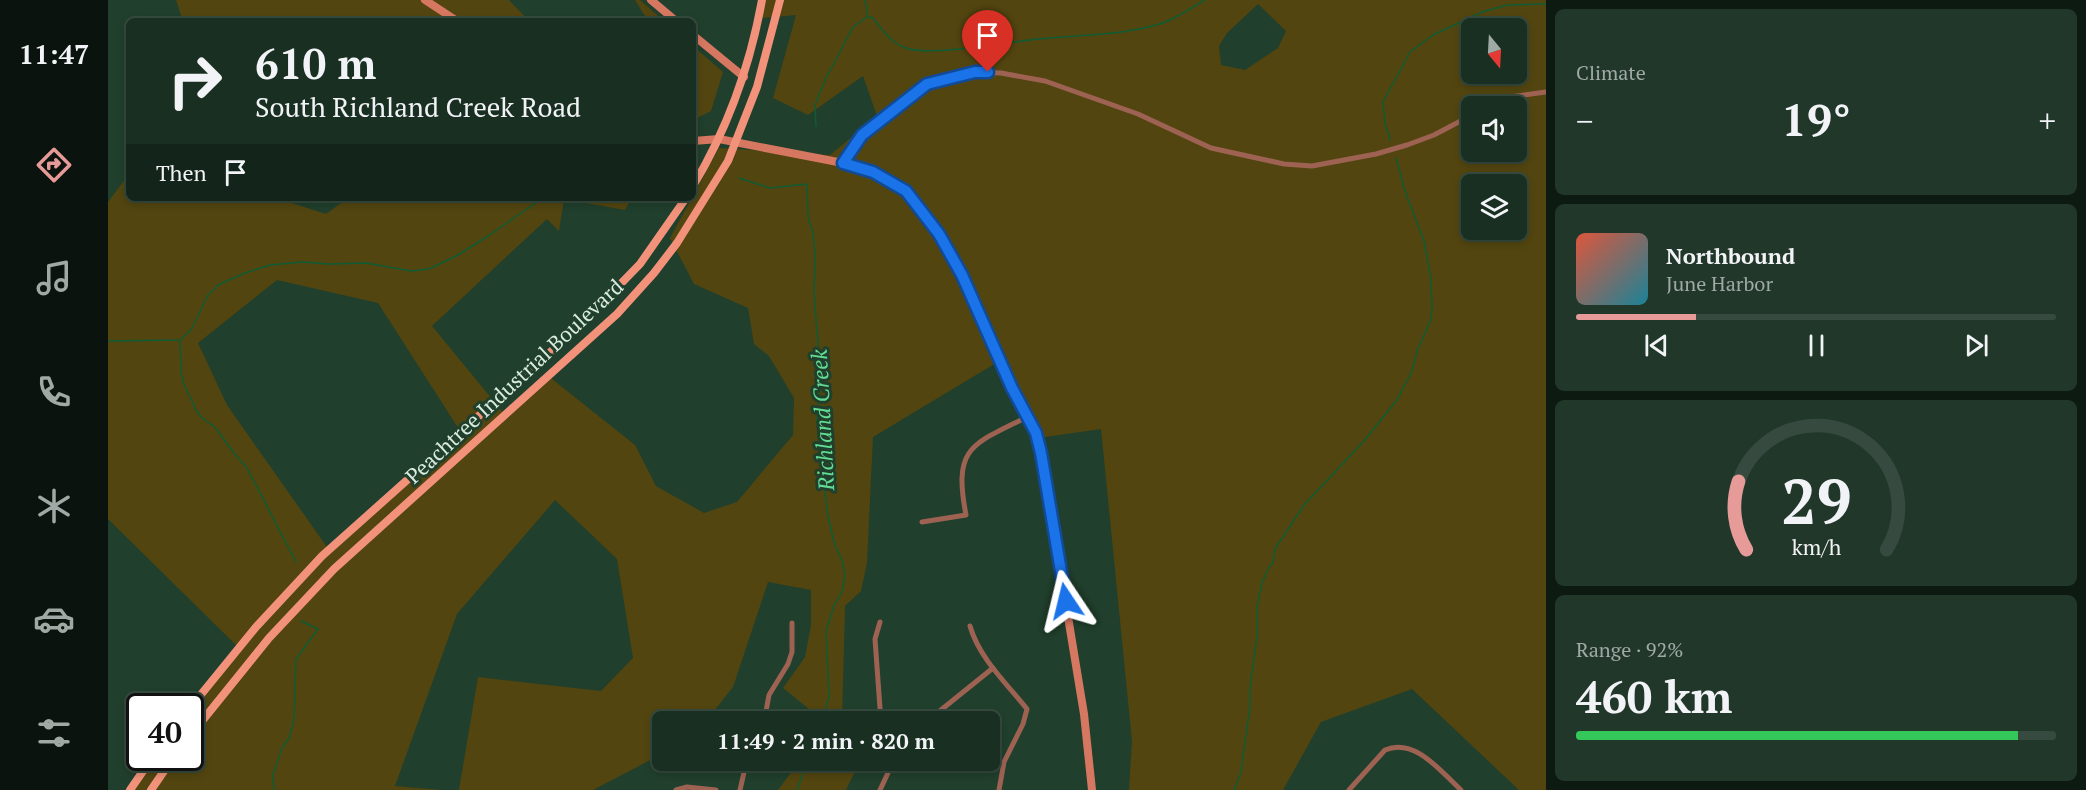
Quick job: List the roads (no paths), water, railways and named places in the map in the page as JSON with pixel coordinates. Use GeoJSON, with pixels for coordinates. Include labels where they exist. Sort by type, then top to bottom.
{"type":"FeatureCollection","features":[{"type":"Feature","properties":{"kind":"main road"},"geometry":{"type":"LineString","coordinates":[[696,181],[719,139],[744,76],[762,0]]}},
{"type":"Feature","properties":{"kind":"main road","name":"Peachtree Industrial Boulevard"},"geometry":{"type":"LineString","coordinates":[[204,719],[269,638],[334,569],[617,314],[654,273],[692,222],[728,161],[757,87],[780,0]]}},
{"type":"Feature","properties":{"kind":"main road","name":"Peachtree Industrial Boulevard"},"geometry":{"type":"LineString","coordinates":[[202,693],[256,627],[322,556],[563,340],[640,264],[684,201]]}},
{"type":"Feature","properties":{"kind":"main road"},"geometry":{"type":"LineString","coordinates":[[493,403],[504,416]]}},
{"type":"Feature","properties":{"kind":"main road"},"geometry":{"type":"LineString","coordinates":[[130,790],[143,771]]}},
{"type":"Feature","properties":{"kind":"main road"},"geometry":{"type":"LineString","coordinates":[[151,790],[164,771]]}},
{"type":"Feature","properties":{"kind":"street"},"geometry":{"type":"LineString","coordinates":[[425,0],[453,18]]}},
{"type":"Feature","properties":{"kind":"street"},"geometry":{"type":"LineString","coordinates":[[651,0],[672,18]]}},
{"type":"Feature","properties":{"kind":"street"},"geometry":{"type":"LineString","coordinates":[[696,37],[744,76]]}},
{"type":"Feature","properties":{"kind":"street"},"geometry":{"type":"LineString","coordinates":[[843,163],[862,135],[927,84],[975,72],[1001,73],[1045,81],[1138,114],[1211,148],[1284,164],[1312,166],[1387,151],[1434,135],[1461,121]]}},
{"type":"Feature","properties":{"kind":"street"},"geometry":{"type":"LineString","coordinates":[[1517,96],[1546,92]]}},
{"type":"Feature","properties":{"kind":"street"},"geometry":{"type":"LineString","coordinates":[[696,141],[719,139],[843,163],[873,172],[906,191],[939,234],[962,275],[1036,433],[1084,714],[1092,790]]}},
{"type":"Feature","properties":{"kind":"street"},"geometry":{"type":"LineString","coordinates":[[922,522],[966,515],[961,482],[963,462],[981,440],[1027,417]]}},
{"type":"Feature","properties":{"kind":"street"},"geometry":{"type":"LineString","coordinates":[[880,622],[874,639],[880,711]]}},
{"type":"Feature","properties":{"kind":"street"},"geometry":{"type":"LineString","coordinates":[[766,711],[769,695],[788,664],[792,652],[792,623]]}},
{"type":"Feature","properties":{"kind":"street"},"geometry":{"type":"LineString","coordinates":[[970,626],[974,640],[993,668],[1027,709],[1023,724],[1004,762],[999,790]]}},
{"type":"Feature","properties":{"kind":"street"},"geometry":{"type":"LineString","coordinates":[[940,711],[993,668]]}},
{"type":"Feature","properties":{"kind":"street"},"geometry":{"type":"LineString","coordinates":[[1349,790],[1381,754],[1393,747],[1411,748],[1426,758],[1460,790]]}},
{"type":"Feature","properties":{"kind":"street"},"geometry":{"type":"LineString","coordinates":[[740,790],[744,771]]}},
{"type":"Feature","properties":{"kind":"street"},"geometry":{"type":"LineString","coordinates":[[880,790],[889,771]]}},
{"type":"Feature","properties":{"kind":"street"},"geometry":{"type":"LineString","coordinates":[[676,790],[687,787],[716,790]]}},
{"type":"Feature","properties":{"kind":"waterway"},"geometry":{"type":"LineString","coordinates":[[865,0],[868,16]]}},
{"type":"Feature","properties":{"kind":"waterway","name":"Richland Creek"},"geometry":{"type":"LineString","coordinates":[[868,17],[873,18],[887,36],[900,46],[933,51],[1138,29],[1166,22],[1205,0]]}},
{"type":"Feature","properties":{"kind":"waterway"},"geometry":{"type":"LineString","coordinates":[[1390,140],[1385,123],[1383,102],[1410,52],[1433,35],[1482,12],[1507,5],[1546,4]]}},
{"type":"Feature","properties":{"kind":"waterway","name":"Richland Creek"},"geometry":{"type":"LineString","coordinates":[[816,126],[815,105],[825,80],[853,27],[867,17]]}},
{"type":"Feature","properties":{"kind":"waterway"},"geometry":{"type":"LineString","coordinates":[[1234,790],[1241,772],[1250,706],[1250,687],[1257,636],[1257,607],[1262,583],[1273,563],[1275,549],[1304,505],[1363,442],[1397,400],[1412,371],[1417,351],[1431,319],[1431,279],[1424,241],[1405,191],[1396,158]]}},
{"type":"Feature","properties":{"kind":"waterway","name":"Richland Creek"},"geometry":{"type":"LineString","coordinates":[[739,178],[770,188],[807,184],[808,217],[813,233],[815,254],[814,294],[821,380],[817,421],[819,444],[828,516],[845,576],[842,591],[834,606],[826,631],[829,696],[825,711]]}},
{"type":"Feature","properties":{"kind":"waterway"},"geometry":{"type":"LineString","coordinates":[[108,341],[180,340],[191,330],[208,295],[218,285],[270,265],[302,262],[366,263],[411,271],[429,269],[458,255],[539,201]]}},
{"type":"Feature","properties":{"kind":"waterway"},"geometry":{"type":"LineString","coordinates":[[180,341],[181,373],[196,410],[203,419],[215,427],[246,466],[296,562]]}},
{"type":"Feature","properties":{"kind":"waterway"},"geometry":{"type":"LineString","coordinates":[[274,790],[273,775],[282,748],[289,738],[294,719],[296,659],[318,629],[301,621]]}},
{"type":"Feature","properties":{"kind":"waterway","name":"Richland Creek"},"geometry":{"type":"LineString","coordinates":[[797,790],[804,771]]}}]}
